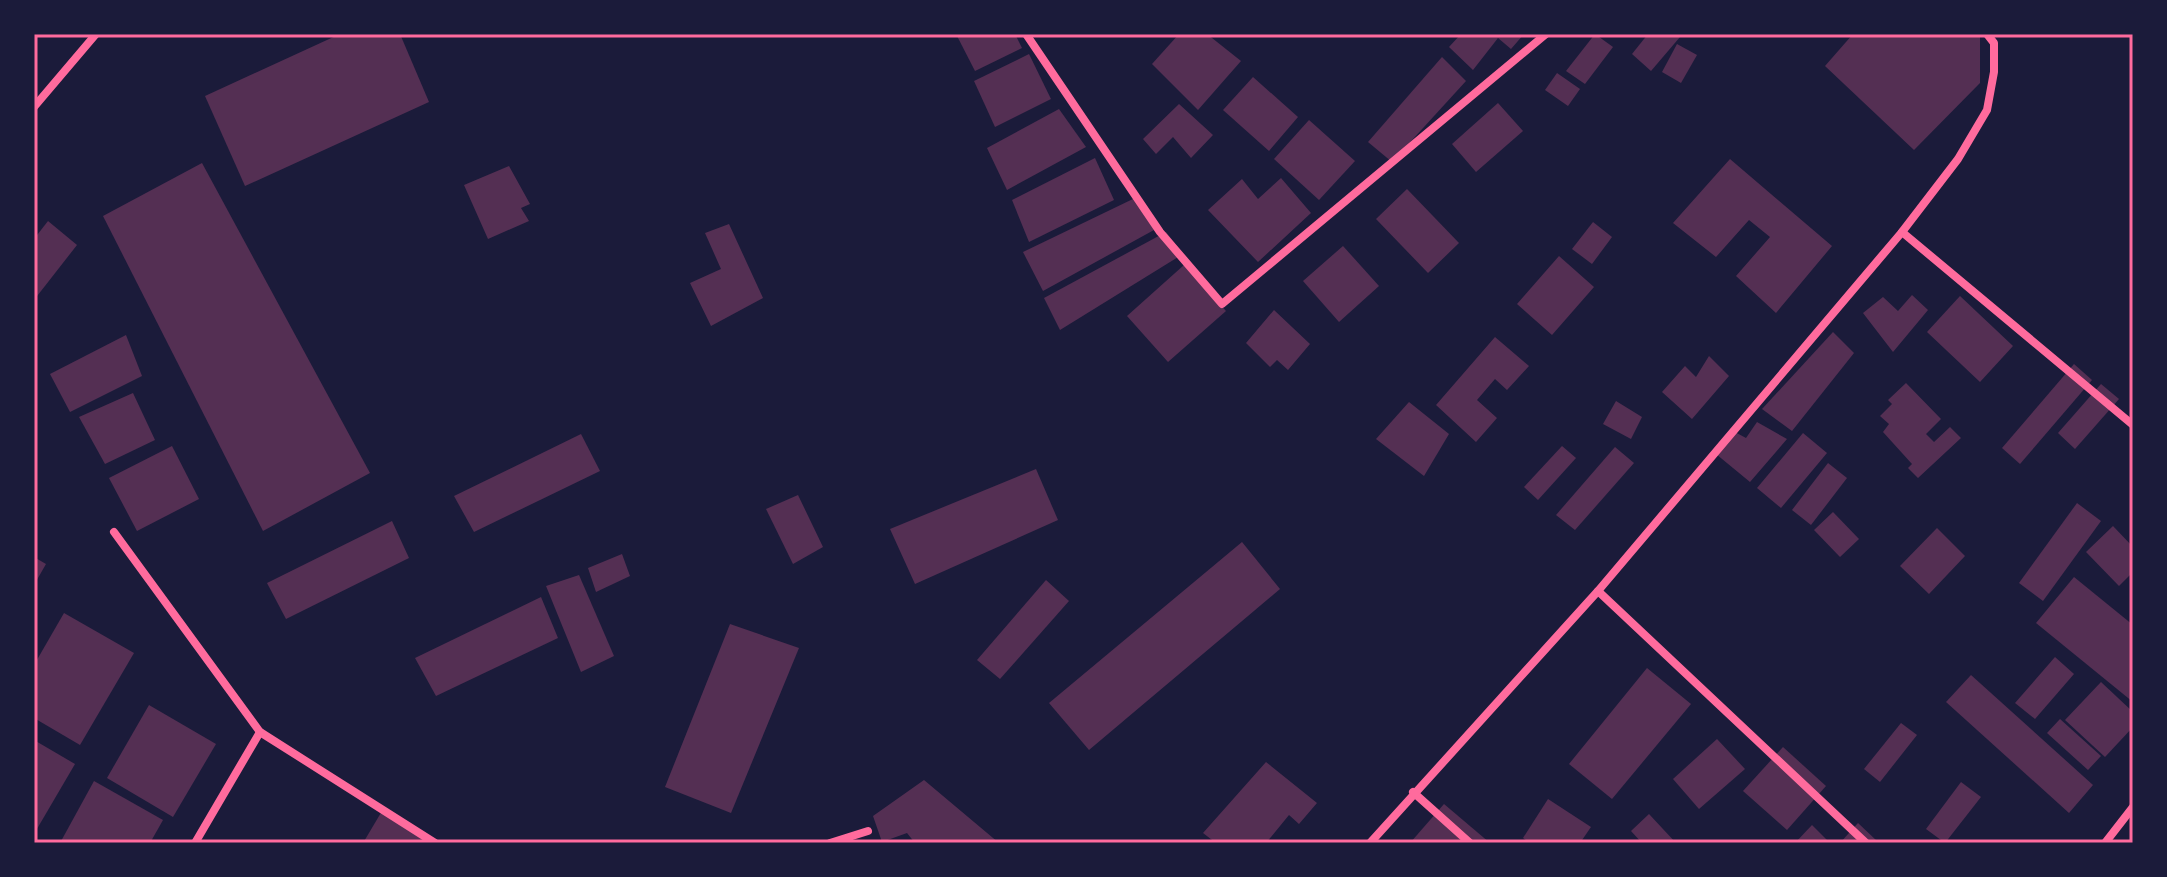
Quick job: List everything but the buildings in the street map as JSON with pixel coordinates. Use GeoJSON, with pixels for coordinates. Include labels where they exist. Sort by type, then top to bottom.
{"type":"FeatureCollection","features":[{"type":"Feature","properties":{"kind":"street"},"geometry":{"type":"LineString","coordinates":[[34,107],[96,34]]}},
{"type":"Feature","properties":{"kind":"street"},"geometry":{"type":"LineString","coordinates":[[1026,34],[1160,232],[1222,304],[1546,34]]}},
{"type":"Feature","properties":{"kind":"street"},"geometry":{"type":"LineString","coordinates":[[1370,843],[1598,591],[1902,232],[1958,159],[1987,110],[1994,72],[1994,43],[1987,34]]}},
{"type":"Feature","properties":{"kind":"street"},"geometry":{"type":"LineString","coordinates":[[1902,232],[2133,425]]}},
{"type":"Feature","properties":{"kind":"street"},"geometry":{"type":"LineString","coordinates":[[114,532],[260,732],[435,843]]}},
{"type":"Feature","properties":{"kind":"street"},"geometry":{"type":"LineString","coordinates":[[1598,591],[1866,843]]}},
{"type":"Feature","properties":{"kind":"street"},"geometry":{"type":"LineString","coordinates":[[195,843],[260,732]]}},
{"type":"Feature","properties":{"kind":"street"},"geometry":{"type":"LineString","coordinates":[[1413,792],[1470,843]]}},
{"type":"Feature","properties":{"kind":"street"},"geometry":{"type":"LineString","coordinates":[[2105,843],[2133,807]]}},
{"type":"Feature","properties":{"kind":"street"},"geometry":{"type":"LineString","coordinates":[[830,843],[868,831]]}}]}
